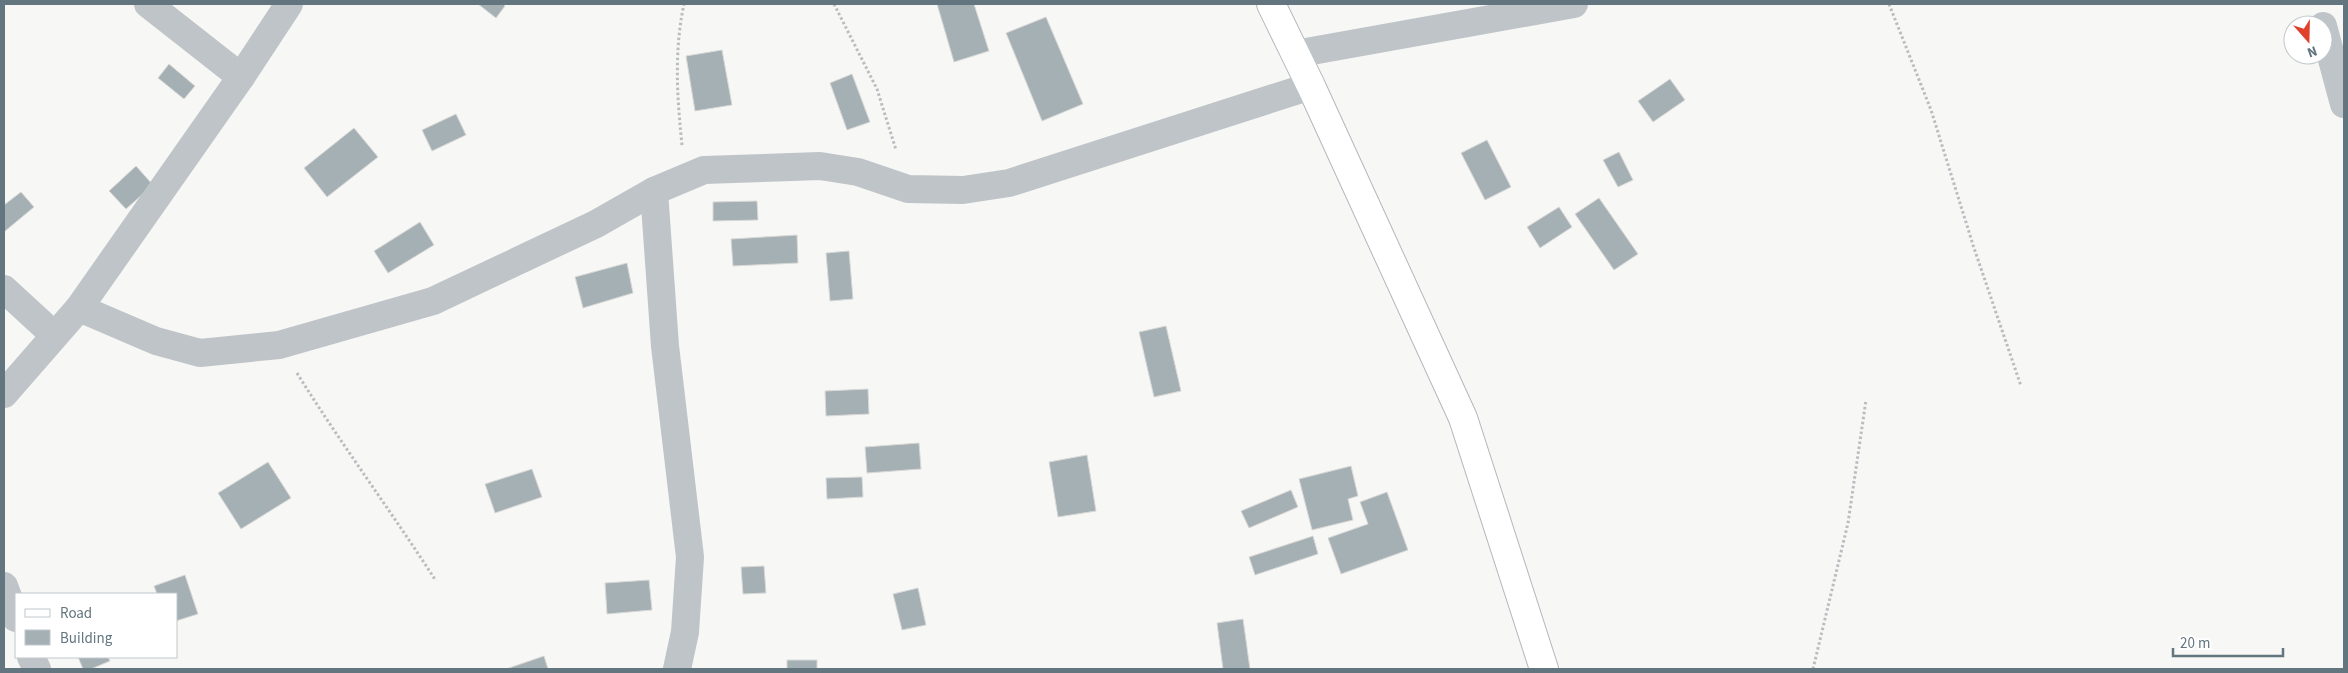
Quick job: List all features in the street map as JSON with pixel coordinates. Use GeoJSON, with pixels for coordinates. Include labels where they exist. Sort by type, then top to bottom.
{"type":"FeatureCollection","features":[{"type":"Feature","properties":{"kind":"main road"},"geometry":{"type":"LineString","coordinates":[[1271,4],[1311,86],[1463,418],[1544,669]]}},
{"type":"Feature","properties":{"kind":"street"},"geometry":{"type":"LineString","coordinates":[[148,4],[241,77]]}},
{"type":"Feature","properties":{"kind":"street"},"geometry":{"type":"LineString","coordinates":[[4,394],[79,308],[241,77],[289,4]]}},
{"type":"Feature","properties":{"kind":"street"},"geometry":{"type":"LineString","coordinates":[[1295,54],[1574,4]]}},
{"type":"Feature","properties":{"kind":"street"},"geometry":{"type":"LineString","coordinates":[[2333,58],[2343,90]]}},
{"type":"Feature","properties":{"kind":"street"},"geometry":{"type":"LineString","coordinates":[[79,308],[156,342],[200,353],[279,345],[433,301],[596,224],[654,191],[685,177],[712,170],[820,166],[858,172],[908,189],[962,190],[1009,183],[1311,86]]}},
{"type":"Feature","properties":{"kind":"street"},"geometry":{"type":"LineString","coordinates":[[654,191],[665,346],[690,557],[685,632],[677,669]]}},
{"type":"Feature","properties":{"kind":"street"},"geometry":{"type":"LineString","coordinates":[[4,289],[54,335]]}},
{"type":"Feature","properties":{"kind":"street"},"geometry":{"type":"LineString","coordinates":[[4,586],[15,615]]}},
{"type":"Feature","properties":{"kind":"street"},"geometry":{"type":"LineString","coordinates":[[32,658],[38,669]]}},
{"type":"Feature","properties":{"kind":"path"},"geometry":{"type":"LineString","coordinates":[[684,4],[678,29],[676,92],[685,177]]}},
{"type":"Feature","properties":{"kind":"path"},"geometry":{"type":"LineString","coordinates":[[834,4],[877,89],[908,189]]}},
{"type":"Feature","properties":{"kind":"path"},"geometry":{"type":"LineString","coordinates":[[1889,4],[1931,110],[1974,248],[2022,386]]}},
{"type":"Feature","properties":{"kind":"path"},"geometry":{"type":"LineString","coordinates":[[279,345],[334,432],[390,509],[436,581]]}},
{"type":"Feature","properties":{"kind":"path"},"geometry":{"type":"LineString","coordinates":[[1813,669],[1848,523],[1866,400]]}},
{"type":"Feature","properties":{"kind":"building"},"geometry":{"type":"Polygon","coordinates":[[[478,4],[503,4],[505,6],[496,18],[478,4]]]}},
{"type":"Feature","properties":{"kind":"building"},"geometry":{"type":"Polygon","coordinates":[[[937,4],[974,4],[989,51],[954,62],[937,4]]]}},
{"type":"Feature","properties":{"kind":"building"},"geometry":{"type":"Polygon","coordinates":[[[1046,17],[1083,104],[1042,121],[1006,33],[1046,17]]]}},
{"type":"Feature","properties":{"kind":"building"},"geometry":{"type":"Polygon","coordinates":[[[722,50],[732,105],[695,111],[686,56],[722,50]]]}},
{"type":"Feature","properties":{"kind":"building"},"geometry":{"type":"Polygon","coordinates":[[[169,64],[195,86],[184,99],[158,78],[169,64]]]}},
{"type":"Feature","properties":{"kind":"building"},"geometry":{"type":"Polygon","coordinates":[[[852,74],[870,122],[847,130],[830,83],[852,74]]]}},
{"type":"Feature","properties":{"kind":"building"},"geometry":{"type":"Polygon","coordinates":[[[1670,79],[1685,100],[1653,122],[1638,101],[1670,79]]]}},
{"type":"Feature","properties":{"kind":"building"},"geometry":{"type":"Polygon","coordinates":[[[456,114],[466,135],[432,151],[422,130],[456,114]]]}},
{"type":"Feature","properties":{"kind":"building"},"geometry":{"type":"Polygon","coordinates":[[[354,128],[378,157],[327,197],[304,168],[354,128]]]}},
{"type":"Feature","properties":{"kind":"building"},"geometry":{"type":"Polygon","coordinates":[[[1487,140],[1511,187],[1485,200],[1461,153],[1487,140]]]}},
{"type":"Feature","properties":{"kind":"building"},"geometry":{"type":"Polygon","coordinates":[[[1619,152],[1633,180],[1618,187],[1603,160],[1619,152]]]}},
{"type":"Feature","properties":{"kind":"building"},"geometry":{"type":"Polygon","coordinates":[[[136,166],[153,185],[126,209],[109,191],[136,166]]]}},
{"type":"Feature","properties":{"kind":"building"},"geometry":{"type":"Polygon","coordinates":[[[21,192],[34,207],[4,232],[4,205],[21,192]]]}},
{"type":"Feature","properties":{"kind":"building"},"geometry":{"type":"Polygon","coordinates":[[[1599,198],[1638,254],[1614,270],[1575,214],[1599,198]]]}},
{"type":"Feature","properties":{"kind":"building"},"geometry":{"type":"Polygon","coordinates":[[[757,201],[758,220],[713,221],[713,202],[757,201]]]}},
{"type":"Feature","properties":{"kind":"building"},"geometry":{"type":"Polygon","coordinates":[[[1559,207],[1572,227],[1540,248],[1527,227],[1559,207]]]}},
{"type":"Feature","properties":{"kind":"building"},"geometry":{"type":"Polygon","coordinates":[[[420,222],[434,245],[388,273],[374,251],[420,222]]]}},
{"type":"Feature","properties":{"kind":"building"},"geometry":{"type":"Polygon","coordinates":[[[797,235],[798,263],[733,266],[731,239],[797,235]]]}},
{"type":"Feature","properties":{"kind":"building"},"geometry":{"type":"Polygon","coordinates":[[[849,251],[853,299],[830,301],[826,253],[849,251]]]}},
{"type":"Feature","properties":{"kind":"building"},"geometry":{"type":"Polygon","coordinates":[[[627,263],[633,293],[583,308],[575,277],[627,263]]]}},
{"type":"Feature","properties":{"kind":"building"},"geometry":{"type":"Polygon","coordinates":[[[1166,326],[1181,391],[1154,397],[1139,332],[1166,326]]]}},
{"type":"Feature","properties":{"kind":"building"},"geometry":{"type":"Polygon","coordinates":[[[868,389],[869,414],[826,416],[825,391],[868,389]]]}},
{"type":"Feature","properties":{"kind":"building"},"geometry":{"type":"Polygon","coordinates":[[[919,443],[921,469],[867,473],[865,447],[919,443]]]}},
{"type":"Feature","properties":{"kind":"building"},"geometry":{"type":"Polygon","coordinates":[[[1087,455],[1096,511],[1058,517],[1049,462],[1087,455]]]}},
{"type":"Feature","properties":{"kind":"building"},"geometry":{"type":"Polygon","coordinates":[[[268,462],[291,498],[241,529],[218,493],[268,462]]]}},
{"type":"Feature","properties":{"kind":"building"},"geometry":{"type":"Polygon","coordinates":[[[1351,466],[1358,496],[1348,499],[1353,520],[1312,530],[1299,479],[1351,466]]]}},
{"type":"Feature","properties":{"kind":"building"},"geometry":{"type":"Polygon","coordinates":[[[532,469],[542,497],[495,513],[485,484],[532,469]]]}},
{"type":"Feature","properties":{"kind":"building"},"geometry":{"type":"Polygon","coordinates":[[[862,477],[863,497],[827,499],[826,478],[862,477]]]}},
{"type":"Feature","properties":{"kind":"building"},"geometry":{"type":"Polygon","coordinates":[[[1291,490],[1298,507],[1249,528],[1241,511],[1291,490]]]}},
{"type":"Feature","properties":{"kind":"building"},"geometry":{"type":"Polygon","coordinates":[[[1387,492],[1408,550],[1341,574],[1328,538],[1368,524],[1360,502],[1387,492]]]}},
{"type":"Feature","properties":{"kind":"building"},"geometry":{"type":"Polygon","coordinates":[[[1313,536],[1318,554],[1255,575],[1249,557],[1313,536]]]}},
{"type":"Feature","properties":{"kind":"building"},"geometry":{"type":"Polygon","coordinates":[[[764,566],[766,593],[743,594],[741,567],[764,566]]]}},
{"type":"Feature","properties":{"kind":"building"},"geometry":{"type":"Polygon","coordinates":[[[185,575],[198,614],[178,620],[178,593],[157,593],[154,586],[185,575]]]}},
{"type":"Feature","properties":{"kind":"building"},"geometry":{"type":"Polygon","coordinates":[[[649,580],[652,610],[607,614],[605,583],[649,580]]]}},
{"type":"Feature","properties":{"kind":"building"},"geometry":{"type":"Polygon","coordinates":[[[918,588],[926,625],[902,630],[893,594],[918,588]]]}},
{"type":"Feature","properties":{"kind":"building"},"geometry":{"type":"Polygon","coordinates":[[[1243,619],[1250,669],[1223,669],[1217,623],[1243,619]]]}},
{"type":"Feature","properties":{"kind":"building"},"geometry":{"type":"Polygon","coordinates":[[[544,656],[548,669],[506,669],[544,656]]]}},
{"type":"Feature","properties":{"kind":"building"},"geometry":{"type":"Polygon","coordinates":[[[78,658],[108,658],[110,661],[91,669],[83,669],[78,658]]]}},
{"type":"Feature","properties":{"kind":"building"},"geometry":{"type":"Polygon","coordinates":[[[787,660],[817,660],[817,669],[787,669],[787,660]]]}}]}
